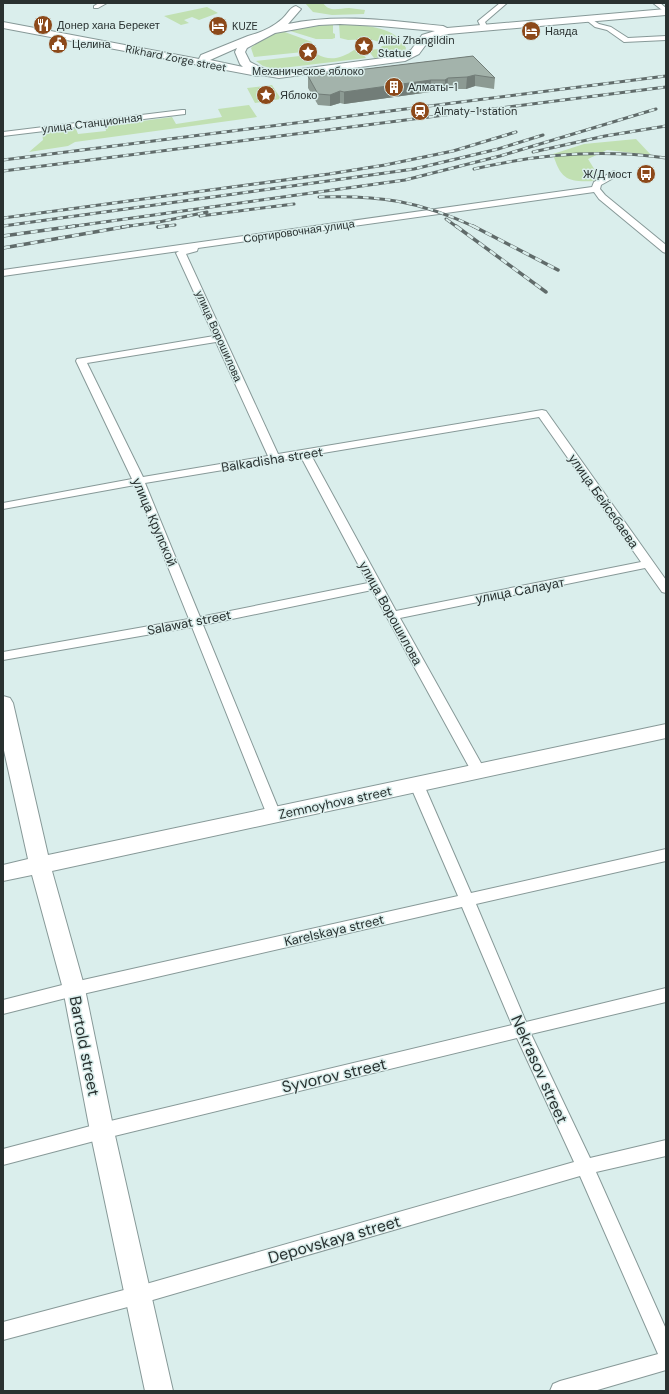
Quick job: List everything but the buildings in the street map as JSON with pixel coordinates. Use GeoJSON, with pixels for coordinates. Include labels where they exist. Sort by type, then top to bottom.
{"type":"FeatureCollection","features":[{"type":"Feature","properties":{"kind":"main road"},"geometry":{"type":"LineString","coordinates":[[415,52],[407,39],[383,27],[311,15],[294,6],[290,19],[243,46],[240,52],[245,64],[254,70],[279,75],[393,61],[408,57],[415,52],[424,39],[429,35],[460,30],[666,11]]}},
{"type":"Feature","properties":{"kind":"main road"},"geometry":{"type":"LineString","coordinates":[[170,57],[195,58],[219,51],[269,32],[313,22],[352,21],[460,30]]}},
{"type":"Feature","properties":{"kind":"main road","name":"Rikhard Zorge street"},"geometry":{"type":"LineString","coordinates":[[3,25],[210,65],[262,74],[279,75]]}},
{"type":"Feature","properties":{"kind":"main road"},"geometry":{"type":"LineString","coordinates":[[210,65],[206,63],[204,59],[219,51]]}},
{"type":"Feature","properties":{"kind":"main road","name":"Bartold street"},"geometry":{"type":"LineString","coordinates":[[3,703],[40,865],[74,989],[102,1131],[159,1391]]}},
{"type":"Feature","properties":{"kind":"main road","name":"Zemnoyhova street"},"geometry":{"type":"LineString","coordinates":[[3,873],[666,731]]}},
{"type":"Feature","properties":{"kind":"street"},"geometry":{"type":"LineString","coordinates":[[96,7],[104,3]]}},
{"type":"Feature","properties":{"kind":"street"},"geometry":{"type":"LineString","coordinates":[[484,28],[481,22],[504,3]]}},
{"type":"Feature","properties":{"kind":"street"},"geometry":{"type":"LineString","coordinates":[[656,3],[666,11]]}},
{"type":"Feature","properties":{"kind":"street"},"geometry":{"type":"LineString","coordinates":[[588,19],[597,26],[609,28],[615,31],[627,40],[666,38]]}},
{"type":"Feature","properties":{"kind":"street","name":"улица Станционная"},"geometry":{"type":"LineString","coordinates":[[3,134],[182,112]]}},
{"type":"Feature","properties":{"kind":"street"},"geometry":{"type":"LineString","coordinates":[[614,174],[597,184],[596,189],[602,198],[666,250]]}},
{"type":"Feature","properties":{"kind":"street","name":"Сортировочная улица"},"geometry":{"type":"LineString","coordinates":[[3,273],[596,189]]}},
{"type":"Feature","properties":{"kind":"street","name":"улица Ворошилова"},"geometry":{"type":"LineString","coordinates":[[223,241],[181,253],[274,458]]}},
{"type":"Feature","properties":{"kind":"street","name":"улица Крупской"},"geometry":{"type":"LineString","coordinates":[[220,338],[81,361],[139,481],[274,815]]}},
{"type":"Feature","properties":{"kind":"street","name":"Balkadisha street"},"geometry":{"type":"LineString","coordinates":[[3,506],[139,481],[542,413]]}},
{"type":"Feature","properties":{"kind":"street","name":"улица Бейсебаева"},"geometry":{"type":"LineString","coordinates":[[542,413],[666,590]]}},
{"type":"Feature","properties":{"kind":"street","name":"улица Ворошилова"},"geometry":{"type":"LineString","coordinates":[[305,454],[375,585],[479,772]]}},
{"type":"Feature","properties":{"kind":"street","name":"улица Салауат"},"geometry":{"type":"LineString","coordinates":[[392,616],[648,564]]}},
{"type":"Feature","properties":{"kind":"street","name":"Salawat street"},"geometry":{"type":"LineString","coordinates":[[3,656],[197,622],[375,585]]}},
{"type":"Feature","properties":{"kind":"street","name":"Nekrasov street"},"geometry":{"type":"LineString","coordinates":[[417,785],[522,1030],[585,1167],[666,1351]]}},
{"type":"Feature","properties":{"kind":"street","name":"Karelskaya street"},"geometry":{"type":"LineString","coordinates":[[3,1007],[74,989],[666,855]]}},
{"type":"Feature","properties":{"kind":"street","name":"Syvorov street"},"geometry":{"type":"LineString","coordinates":[[3,1157],[102,1131],[666,995]]}},
{"type":"Feature","properties":{"kind":"street","name":"Depovskaya street"},"geometry":{"type":"LineString","coordinates":[[3,1330],[139,1295],[585,1167],[666,1148]]}},
{"type":"Feature","properties":{"kind":"street"},"geometry":{"type":"LineString","coordinates":[[560,1391],[666,1361]]}},
{"type":"Feature","properties":{"kind":"green space"},"geometry":{"type":"Polygon","coordinates":[[[305,3],[323,3],[332,9],[349,8],[365,10],[364,14],[332,15],[313,12],[305,3]]]}},
{"type":"Feature","properties":{"kind":"green space"},"geometry":{"type":"Polygon","coordinates":[[[207,7],[218,13],[199,20],[192,17],[184,20],[189,23],[181,25],[164,16],[207,7]]]}},
{"type":"Feature","properties":{"kind":"green space"},"geometry":{"type":"Polygon","coordinates":[[[333,24],[333,33],[335,34],[335,38],[332,39],[316,39],[287,30],[333,24]]]}},
{"type":"Feature","properties":{"kind":"green space"},"geometry":{"type":"Polygon","coordinates":[[[339,24],[363,25],[380,29],[395,35],[400,40],[379,42],[370,39],[348,40],[340,38],[339,24]]]}},
{"type":"Feature","properties":{"kind":"green space"},"geometry":{"type":"Polygon","coordinates":[[[282,31],[312,42],[309,46],[313,51],[254,57],[251,48],[254,45],[265,38],[282,31]]]}},
{"type":"Feature","properties":{"kind":"green space"},"geometry":{"type":"Polygon","coordinates":[[[403,43],[406,48],[405,51],[395,55],[374,58],[368,50],[379,49],[382,46],[403,43]]]}},
{"type":"Feature","properties":{"kind":"green space"},"geometry":{"type":"Polygon","coordinates":[[[354,50],[361,52],[366,58],[274,69],[263,66],[256,61],[317,54],[327,58],[336,58],[354,50]]]}},
{"type":"Feature","properties":{"kind":"green space"},"geometry":{"type":"Polygon","coordinates":[[[272,85],[281,99],[255,103],[247,88],[272,85]]]}},
{"type":"Feature","properties":{"kind":"green space"},"geometry":{"type":"Polygon","coordinates":[[[249,105],[257,117],[75,142],[68,146],[29,152],[43,140],[42,133],[76,129],[78,134],[106,131],[105,126],[172,117],[176,124],[222,117],[218,109],[249,105]]]}},
{"type":"Feature","properties":{"kind":"green space"},"geometry":{"type":"Polygon","coordinates":[[[636,139],[651,155],[607,150],[588,159],[598,175],[595,181],[579,181],[567,178],[559,170],[553,154],[584,144],[636,139]]]}},
{"type":"Feature","properties":{"kind":"railway"},"geometry":{"type":"LineString","coordinates":[[3,160],[666,76]]}},
{"type":"Feature","properties":{"kind":"railway"},"geometry":{"type":"LineString","coordinates":[[3,171],[666,87]]}},
{"type":"Feature","properties":{"kind":"railway"},"geometry":{"type":"LineString","coordinates":[[68,227],[405,180],[500,156],[656,109]]}},
{"type":"Feature","properties":{"kind":"railway"},"geometry":{"type":"LineString","coordinates":[[533,152],[605,136],[666,126]]}},
{"type":"Feature","properties":{"kind":"railway"},"geometry":{"type":"LineString","coordinates":[[3,218],[329,174],[385,165],[453,151],[516,132]]}},
{"type":"Feature","properties":{"kind":"railway"},"geometry":{"type":"LineString","coordinates":[[3,226],[414,169],[498,149],[543,135]]}},
{"type":"Feature","properties":{"kind":"railway"},"geometry":{"type":"LineString","coordinates":[[474,169],[522,160],[570,154],[618,154],[666,158]]}},
{"type":"Feature","properties":{"kind":"railway"},"geometry":{"type":"LineString","coordinates":[[319,197],[361,197],[399,202],[436,211],[474,227]]}},
{"type":"Feature","properties":{"kind":"railway"},"geometry":{"type":"LineString","coordinates":[[200,216],[294,204]]}},
{"type":"Feature","properties":{"kind":"railway"},"geometry":{"type":"LineString","coordinates":[[128,226],[159,222],[207,212]]}},
{"type":"Feature","properties":{"kind":"railway"},"geometry":{"type":"LineString","coordinates":[[446,219],[457,227]]}},
{"type":"Feature","properties":{"kind":"railway"},"geometry":{"type":"LineString","coordinates":[[167,226],[158,227],[175,225]]}},
{"type":"Feature","properties":{"kind":"railway"},"geometry":{"type":"LineString","coordinates":[[3,236],[75,226]]}},
{"type":"Feature","properties":{"kind":"railway"},"geometry":{"type":"LineString","coordinates":[[3,248],[128,226]]}},
{"type":"Feature","properties":{"kind":"railway"},"geometry":{"type":"LineString","coordinates":[[122,227],[128,226]]}},
{"type":"Feature","properties":{"kind":"railway"},"geometry":{"type":"LineString","coordinates":[[456,226],[546,292]]}},
{"type":"Feature","properties":{"kind":"railway"},"geometry":{"type":"LineString","coordinates":[[474,227],[558,270]]}},
{"type":"Feature","properties":{"kind":"place","name":"Донер хана Берекет"},"geometry":{"type":"Point","coordinates":[43,25]}},
{"type":"Feature","properties":{"kind":"place","name":"KUZE"},"geometry":{"type":"Point","coordinates":[218,26]}},
{"type":"Feature","properties":{"kind":"place","name":"Наяда"},"geometry":{"type":"Point","coordinates":[531,31]}},
{"type":"Feature","properties":{"kind":"place","name":"Целина"},"geometry":{"type":"Point","coordinates":[58,44]}},
{"type":"Feature","properties":{"kind":"place","name":"Alibi Zhangildin Statue"},"geometry":{"type":"Point","coordinates":[364,46]}},
{"type":"Feature","properties":{"kind":"place","name":"Механическое яблоко"},"geometry":{"type":"Point","coordinates":[308,52]}},
{"type":"Feature","properties":{"kind":"place","name":"Алматы-1"},"geometry":{"type":"Point","coordinates":[394,87]}},
{"type":"Feature","properties":{"kind":"place","name":"Яблоко"},"geometry":{"type":"Point","coordinates":[266,95]}},
{"type":"Feature","properties":{"kind":"place","name":"Almaty-1 station"},"geometry":{"type":"Point","coordinates":[420,111]}},
{"type":"Feature","properties":{"kind":"place","name":"Ж/Д мост"},"geometry":{"type":"Point","coordinates":[646,174]}}]}
